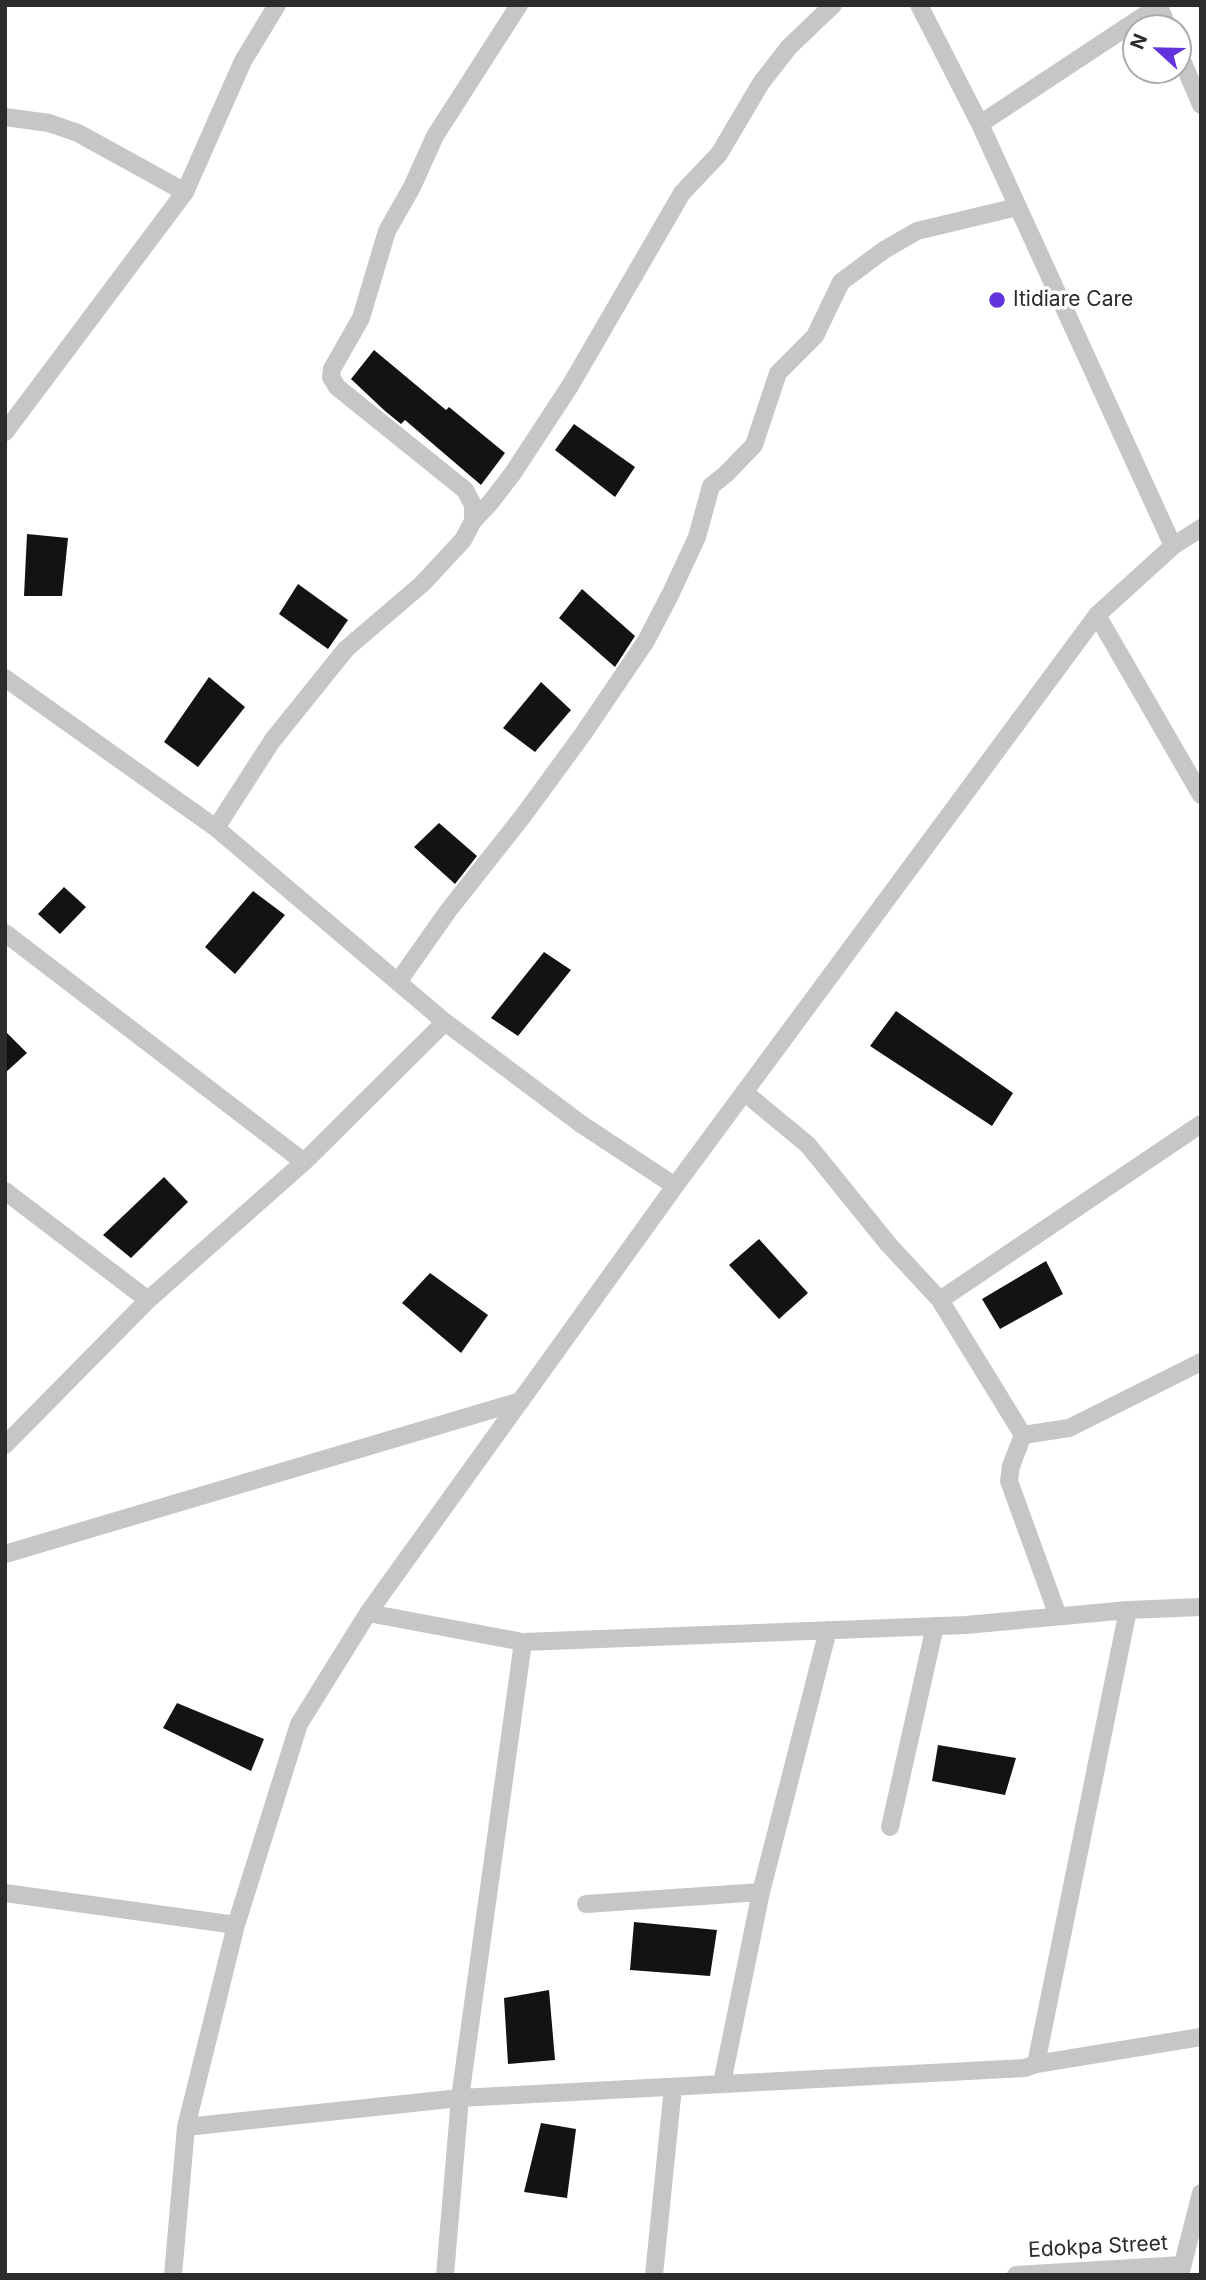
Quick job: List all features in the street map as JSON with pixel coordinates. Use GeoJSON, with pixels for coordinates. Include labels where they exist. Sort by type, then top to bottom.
{"type":"FeatureCollection","features":[{"type":"Feature","properties":{"kind":"street"},"geometry":{"type":"LineString","coordinates":[[5,432],[185,192],[243,61],[277,5]]}},
{"type":"Feature","properties":{"kind":"street"},"geometry":{"type":"LineString","coordinates":[[473,521],[473,505],[465,490],[337,387],[331,377],[332,369],[361,318],[387,231],[412,187],[435,136],[519,5]]}},
{"type":"Feature","properties":{"kind":"street"},"geometry":{"type":"LineString","coordinates":[[216,828],[272,741],[346,649],[422,584],[463,540],[473,521],[513,472],[570,386],[682,193],[719,154],[761,83],[782,56],[833,5]]}},
{"type":"Feature","properties":{"kind":"street"},"geometry":{"type":"LineString","coordinates":[[919,5],[980,124],[1173,547]]}},
{"type":"Feature","properties":{"kind":"street"},"geometry":{"type":"LineString","coordinates":[[980,124],[1160,6]]}},
{"type":"Feature","properties":{"kind":"street"},"geometry":{"type":"LineString","coordinates":[[1192,84],[1201,105]]}},
{"type":"Feature","properties":{"kind":"street"},"geometry":{"type":"LineString","coordinates":[[5,117],[48,123],[78,134],[185,192]]}},
{"type":"Feature","properties":{"kind":"street"},"geometry":{"type":"LineString","coordinates":[[398,982],[448,911],[583,734],[646,640],[697,537],[711,486],[754,445],[778,373],[815,336],[841,282],[884,250],[918,231],[1017,207]]}},
{"type":"Feature","properties":{"kind":"street"},"geometry":{"type":"LineString","coordinates":[[173,2275],[186,2127],[236,1925],[299,1724],[368,1613],[675,1186],[1097,615],[1173,547],[1201,528]]}},
{"type":"Feature","properties":{"kind":"street"},"geometry":{"type":"LineString","coordinates":[[1097,615],[1201,795]]}},
{"type":"Feature","properties":{"kind":"street"},"geometry":{"type":"LineString","coordinates":[[5,678],[216,828],[445,1021],[581,1124],[675,1186]]}},
{"type":"Feature","properties":{"kind":"street"},"geometry":{"type":"LineString","coordinates":[[5,933],[304,1162]]}},
{"type":"Feature","properties":{"kind":"street"},"geometry":{"type":"LineString","coordinates":[[8,1438],[148,1300],[304,1162],[445,1021]]}},
{"type":"Feature","properties":{"kind":"street"},"geometry":{"type":"LineString","coordinates":[[744,1092],[808,1145],[889,1245],[940,1300],[1023,1435]]}},
{"type":"Feature","properties":{"kind":"street"},"geometry":{"type":"LineString","coordinates":[[940,1300],[1201,1124]]}},
{"type":"Feature","properties":{"kind":"street"},"geometry":{"type":"LineString","coordinates":[[5,1191],[148,1300]]}},
{"type":"Feature","properties":{"kind":"street"},"geometry":{"type":"LineString","coordinates":[[1023,1435],[1069,1428],[1201,1362]]}},
{"type":"Feature","properties":{"kind":"street"},"geometry":{"type":"LineString","coordinates":[[5,1554],[521,1401]]}},
{"type":"Feature","properties":{"kind":"street"},"geometry":{"type":"LineString","coordinates":[[1023,1435],[1011,1466],[1009,1481],[1058,1616]]}},
{"type":"Feature","properties":{"kind":"street"},"geometry":{"type":"LineString","coordinates":[[368,1613],[523,1642],[935,1626],[1128,1610],[1201,1607]]}},
{"type":"Feature","properties":{"kind":"street"},"geometry":{"type":"LineString","coordinates":[[1037,2064],[1128,1610]]}},
{"type":"Feature","properties":{"kind":"street"},"geometry":{"type":"LineString","coordinates":[[890,1827],[935,1626]]}},
{"type":"Feature","properties":{"kind":"street"},"geometry":{"type":"LineString","coordinates":[[722,2083],[761,1892],[828,1630]]}},
{"type":"Feature","properties":{"kind":"street"},"geometry":{"type":"LineString","coordinates":[[445,2275],[460,2098],[523,1642]]}},
{"type":"Feature","properties":{"kind":"street"},"geometry":{"type":"LineString","coordinates":[[586,1905],[761,1892]]}},
{"type":"Feature","properties":{"kind":"street"},"geometry":{"type":"LineString","coordinates":[[5,1893],[236,1925]]}},
{"type":"Feature","properties":{"kind":"street"},"geometry":{"type":"LineString","coordinates":[[186,2127],[460,2098],[1024,2068],[1201,2038]]}},
{"type":"Feature","properties":{"kind":"street"},"geometry":{"type":"LineString","coordinates":[[654,2275],[673,2087]]}},
{"type":"Feature","properties":{"kind":"street"},"geometry":{"type":"LineString","coordinates":[[1181,2270],[1201,2193]]}},
{"type":"Feature","properties":{"kind":"street","name":"Edokpa Street"},"geometry":{"type":"LineString","coordinates":[[1016,2275],[1181,2270]]}},
{"type":"Feature","properties":{"kind":"building"},"geometry":{"type":"Polygon","coordinates":[[[374,350],[446,410],[449,407],[505,453],[481,485],[405,420],[401,424],[385,411],[351,379],[374,350]]]}},
{"type":"Feature","properties":{"kind":"building"},"geometry":{"type":"Polygon","coordinates":[[[574,424],[635,467],[615,497],[555,450],[574,424]]]}},
{"type":"Feature","properties":{"kind":"building"},"geometry":{"type":"Polygon","coordinates":[[[27,534],[68,538],[62,596],[24,596],[27,534]]]}},
{"type":"Feature","properties":{"kind":"building"},"geometry":{"type":"Polygon","coordinates":[[[298,584],[348,620],[328,649],[279,614],[298,584]]]}},
{"type":"Feature","properties":{"kind":"building"},"geometry":{"type":"Polygon","coordinates":[[[582,589],[635,636],[615,667],[559,618],[582,589]]]}},
{"type":"Feature","properties":{"kind":"building"},"geometry":{"type":"Polygon","coordinates":[[[209,677],[245,707],[198,767],[164,742],[209,677]]]}},
{"type":"Feature","properties":{"kind":"building"},"geometry":{"type":"Polygon","coordinates":[[[541,682],[571,710],[535,752],[503,728],[541,682]]]}},
{"type":"Feature","properties":{"kind":"building"},"geometry":{"type":"Polygon","coordinates":[[[439,823],[477,856],[455,884],[414,847],[439,823]]]}},
{"type":"Feature","properties":{"kind":"building"},"geometry":{"type":"Polygon","coordinates":[[[64,887],[86,907],[60,934],[38,914],[64,887]]]}},
{"type":"Feature","properties":{"kind":"building"},"geometry":{"type":"Polygon","coordinates":[[[253,891],[285,915],[235,974],[205,947],[253,891]]]}},
{"type":"Feature","properties":{"kind":"building"},"geometry":{"type":"Polygon","coordinates":[[[544,952],[571,970],[518,1036],[491,1018],[544,952]]]}},
{"type":"Feature","properties":{"kind":"building"},"geometry":{"type":"Polygon","coordinates":[[[896,1011],[1013,1093],[992,1126],[870,1046],[896,1011]]]}},
{"type":"Feature","properties":{"kind":"building"},"geometry":{"type":"Polygon","coordinates":[[[5,1031],[27,1053],[5,1073],[5,1031]]]}},
{"type":"Feature","properties":{"kind":"building"},"geometry":{"type":"Polygon","coordinates":[[[164,1177],[188,1202],[131,1258],[103,1235],[164,1177]]]}},
{"type":"Feature","properties":{"kind":"building"},"geometry":{"type":"Polygon","coordinates":[[[759,1239],[808,1293],[779,1319],[729,1265],[759,1239]]]}},
{"type":"Feature","properties":{"kind":"building"},"geometry":{"type":"Polygon","coordinates":[[[1046,1261],[1063,1294],[1000,1329],[982,1299],[1046,1261]]]}},
{"type":"Feature","properties":{"kind":"building"},"geometry":{"type":"Polygon","coordinates":[[[430,1273],[488,1315],[461,1353],[402,1303],[430,1273]]]}},
{"type":"Feature","properties":{"kind":"building"},"geometry":{"type":"Polygon","coordinates":[[[177,1703],[264,1739],[251,1771],[163,1728],[177,1703]]]}},
{"type":"Feature","properties":{"kind":"building"},"geometry":{"type":"Polygon","coordinates":[[[938,1745],[1016,1758],[1005,1795],[932,1781],[938,1745]]]}},
{"type":"Feature","properties":{"kind":"building"},"geometry":{"type":"Polygon","coordinates":[[[634,1922],[717,1930],[710,1976],[630,1970],[634,1922]]]}},
{"type":"Feature","properties":{"kind":"building"},"geometry":{"type":"Polygon","coordinates":[[[549,1990],[555,2060],[508,2064],[504,1998],[549,1990]]]}},
{"type":"Feature","properties":{"kind":"building"},"geometry":{"type":"Polygon","coordinates":[[[541,2123],[576,2129],[567,2198],[524,2192],[541,2123]]]}},
{"type":"Feature","properties":{"kind":"place","name":"Itidiare Care"},"geometry":{"type":"Point","coordinates":[997,300]}}]}
